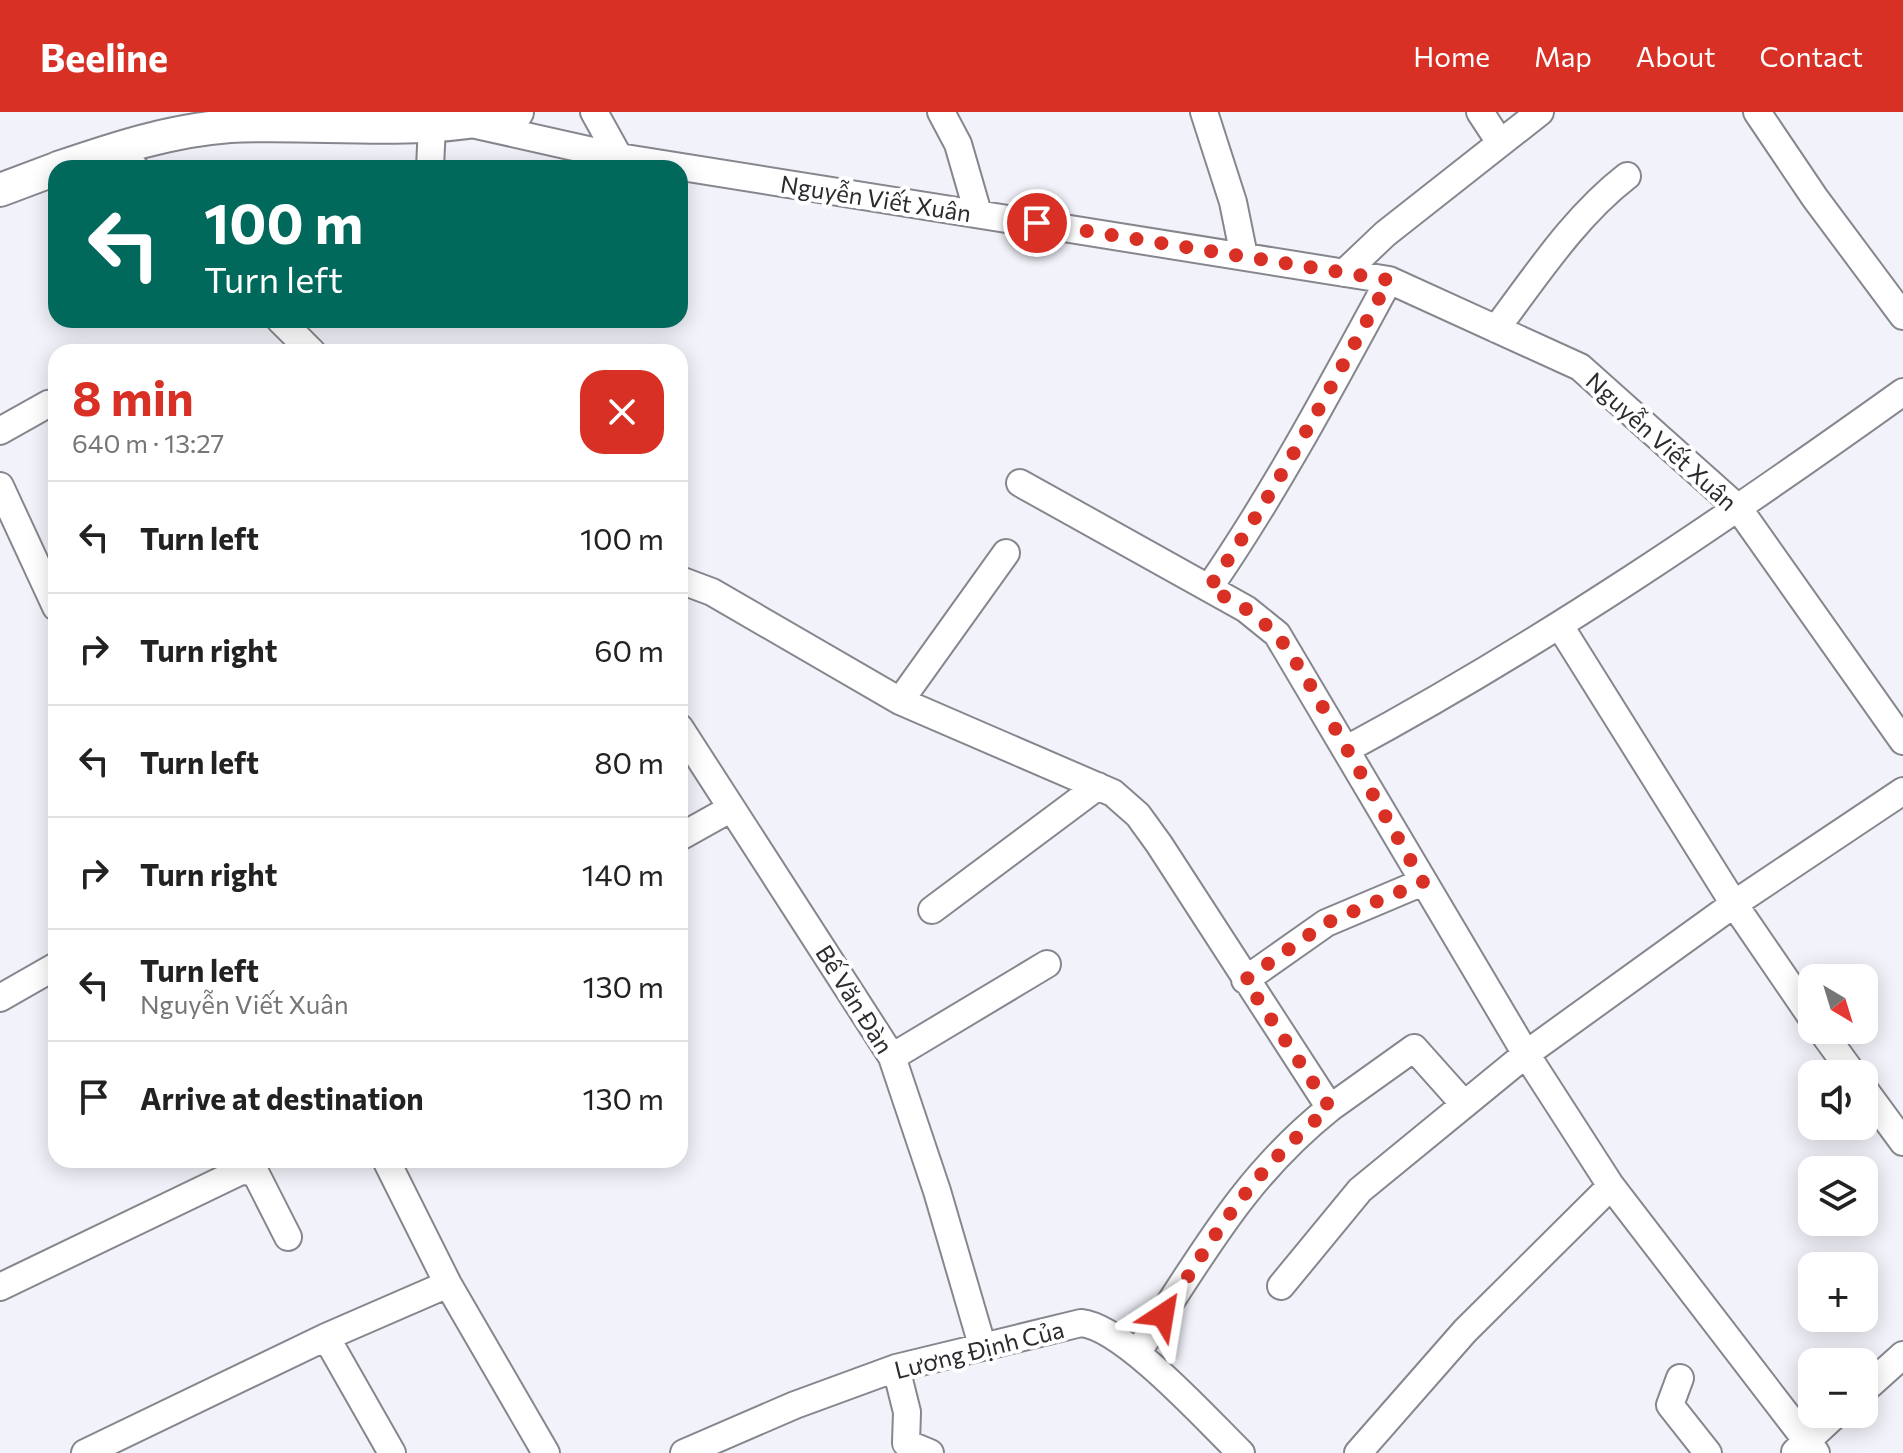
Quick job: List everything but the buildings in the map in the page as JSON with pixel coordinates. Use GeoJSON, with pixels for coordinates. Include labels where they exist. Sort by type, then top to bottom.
{"type":"FeatureCollection","features":[{"type":"Feature","properties":{"kind":"main road"},"geometry":{"type":"LineString","coordinates":[[126,158],[231,126],[472,124],[517,112]]}},
{"type":"Feature","properties":{"kind":"main road"},"geometry":{"type":"LineString","coordinates":[[0,190],[48,171]]}},
{"type":"Feature","properties":{"kind":"street"},"geometry":{"type":"LineString","coordinates":[[594,112],[619,157]]}},
{"type":"Feature","properties":{"kind":"street"},"geometry":{"type":"LineString","coordinates":[[941,112],[958,144],[978,213]]}},
{"type":"Feature","properties":{"kind":"street"},"geometry":{"type":"LineString","coordinates":[[1204,112],[1233,202],[1244,256]]}},
{"type":"Feature","properties":{"kind":"street"},"geometry":{"type":"LineString","coordinates":[[1480,112],[1499,141]]}},
{"type":"Feature","properties":{"kind":"street"},"geometry":{"type":"LineString","coordinates":[[1344,273],[1385,234],[1499,141],[1540,112]]}},
{"type":"Feature","properties":{"kind":"street"},"geometry":{"type":"LineString","coordinates":[[1757,112],[1903,316]]}},
{"type":"Feature","properties":{"kind":"street","name":"Nguyễn Viết Xuân"},"geometry":{"type":"LineString","coordinates":[[472,124],[638,160]]}},
{"type":"Feature","properties":{"kind":"street"},"geometry":{"type":"LineString","coordinates":[[430,160],[432,125]]}},
{"type":"Feature","properties":{"kind":"street","name":"Nguyễn Viết Xuân"},"geometry":{"type":"LineString","coordinates":[[688,168],[1389,280],[1580,367],[1739,509],[1903,741]]}},
{"type":"Feature","properties":{"kind":"street"},"geometry":{"type":"LineString","coordinates":[[1496,329],[1574,227],[1604,193],[1627,176]]}},
{"type":"Feature","properties":{"kind":"street"},"geometry":{"type":"LineString","coordinates":[[1209,588],[1250,528],[1312,426],[1389,280]]}},
{"type":"Feature","properties":{"kind":"street"},"geometry":{"type":"LineString","coordinates":[[288,328],[304,344]]}},
{"type":"Feature","properties":{"kind":"street"},"geometry":{"type":"LineString","coordinates":[[1347,749],[1448,695],[1560,626],[1739,509],[1903,392]]}},
{"type":"Feature","properties":{"kind":"street"},"geometry":{"type":"LineString","coordinates":[[0,431],[48,407]]}},
{"type":"Feature","properties":{"kind":"street"},"geometry":{"type":"LineString","coordinates":[[1020,483],[1246,609],[1277,634],[1526,1054],[1611,1186],[1805,1449],[1824,1428]]}},
{"type":"Feature","properties":{"kind":"street"},"geometry":{"type":"LineString","coordinates":[[0,486],[48,590]]}},
{"type":"Feature","properties":{"kind":"street"},"geometry":{"type":"LineString","coordinates":[[900,701],[1006,553]]}},
{"type":"Feature","properties":{"kind":"street"},"geometry":{"type":"LineString","coordinates":[[688,583],[712,592],[900,701],[1120,798],[1138,815],[1330,1108]]}},
{"type":"Feature","properties":{"kind":"street"},"geometry":{"type":"LineString","coordinates":[[1560,626],[1734,904],[1798,998]]}},
{"type":"Feature","properties":{"kind":"street","name":"Bế Văn Đàn"},"geometry":{"type":"LineString","coordinates":[[688,741],[892,1057],[937,1191],[982,1345]]}},
{"type":"Feature","properties":{"kind":"street"},"geometry":{"type":"LineString","coordinates":[[932,910],[1098,786]]}},
{"type":"Feature","properties":{"kind":"street"},"geometry":{"type":"LineString","coordinates":[[1281,1286],[1360,1190],[1526,1054],[1734,904],[1903,791]]}},
{"type":"Feature","properties":{"kind":"street"},"geometry":{"type":"LineString","coordinates":[[688,833],[730,809]]}},
{"type":"Feature","properties":{"kind":"street"},"geometry":{"type":"LineString","coordinates":[[1245,980],[1326,923],[1423,882]]}},
{"type":"Feature","properties":{"kind":"street"},"geometry":{"type":"LineString","coordinates":[[892,1057],[1047,964]]}},
{"type":"Feature","properties":{"kind":"street"},"geometry":{"type":"LineString","coordinates":[[0,998],[48,971]]}},
{"type":"Feature","properties":{"kind":"street"},"geometry":{"type":"LineString","coordinates":[[1137,1353],[1236,1202],[1285,1146],[1330,1108],[1414,1048],[1464,1104]]}},
{"type":"Feature","properties":{"kind":"street"},"geometry":{"type":"LineString","coordinates":[[1878,1108],[1903,1142]]}},
{"type":"Feature","properties":{"kind":"street"},"geometry":{"type":"LineString","coordinates":[[390,1168],[448,1284],[546,1453]]}},
{"type":"Feature","properties":{"kind":"street"},"geometry":{"type":"LineString","coordinates":[[0,1287],[241,1171],[255,1172],[288,1237]]}},
{"type":"Feature","properties":{"kind":"street"},"geometry":{"type":"LineString","coordinates":[[1358,1453],[1465,1331],[1611,1186]]}},
{"type":"Feature","properties":{"kind":"street"},"geometry":{"type":"LineString","coordinates":[[91,1452],[326,1337],[448,1284]]}},
{"type":"Feature","properties":{"kind":"street","name":"Lương Định Của"},"geometry":{"type":"LineString","coordinates":[[684,1453],[795,1405],[896,1368],[1081,1323],[1098,1327],[1137,1353],[1241,1453]]}},
{"type":"Feature","properties":{"kind":"street"},"geometry":{"type":"LineString","coordinates":[[326,1337],[392,1453]]}},
{"type":"Feature","properties":{"kind":"street"},"geometry":{"type":"LineString","coordinates":[[1878,1377],[1903,1355]]}},
{"type":"Feature","properties":{"kind":"street"},"geometry":{"type":"LineString","coordinates":[[896,1368],[905,1396],[904,1448],[930,1453]]}},
{"type":"Feature","properties":{"kind":"street"},"geometry":{"type":"LineString","coordinates":[[1680,1378],[1670,1405],[1708,1453]]}},
{"type":"Feature","properties":{"kind":"route"},"geometry":{"type":"LineString","coordinates":[[1037,223],[1389,280],[1312,426],[1250,528],[1209,588],[1246,609],[1277,634],[1305,676],[1423,882],[1326,923],[1245,980],[1330,1108],[1296,1135],[1236,1202],[1163,1315]]}}]}
